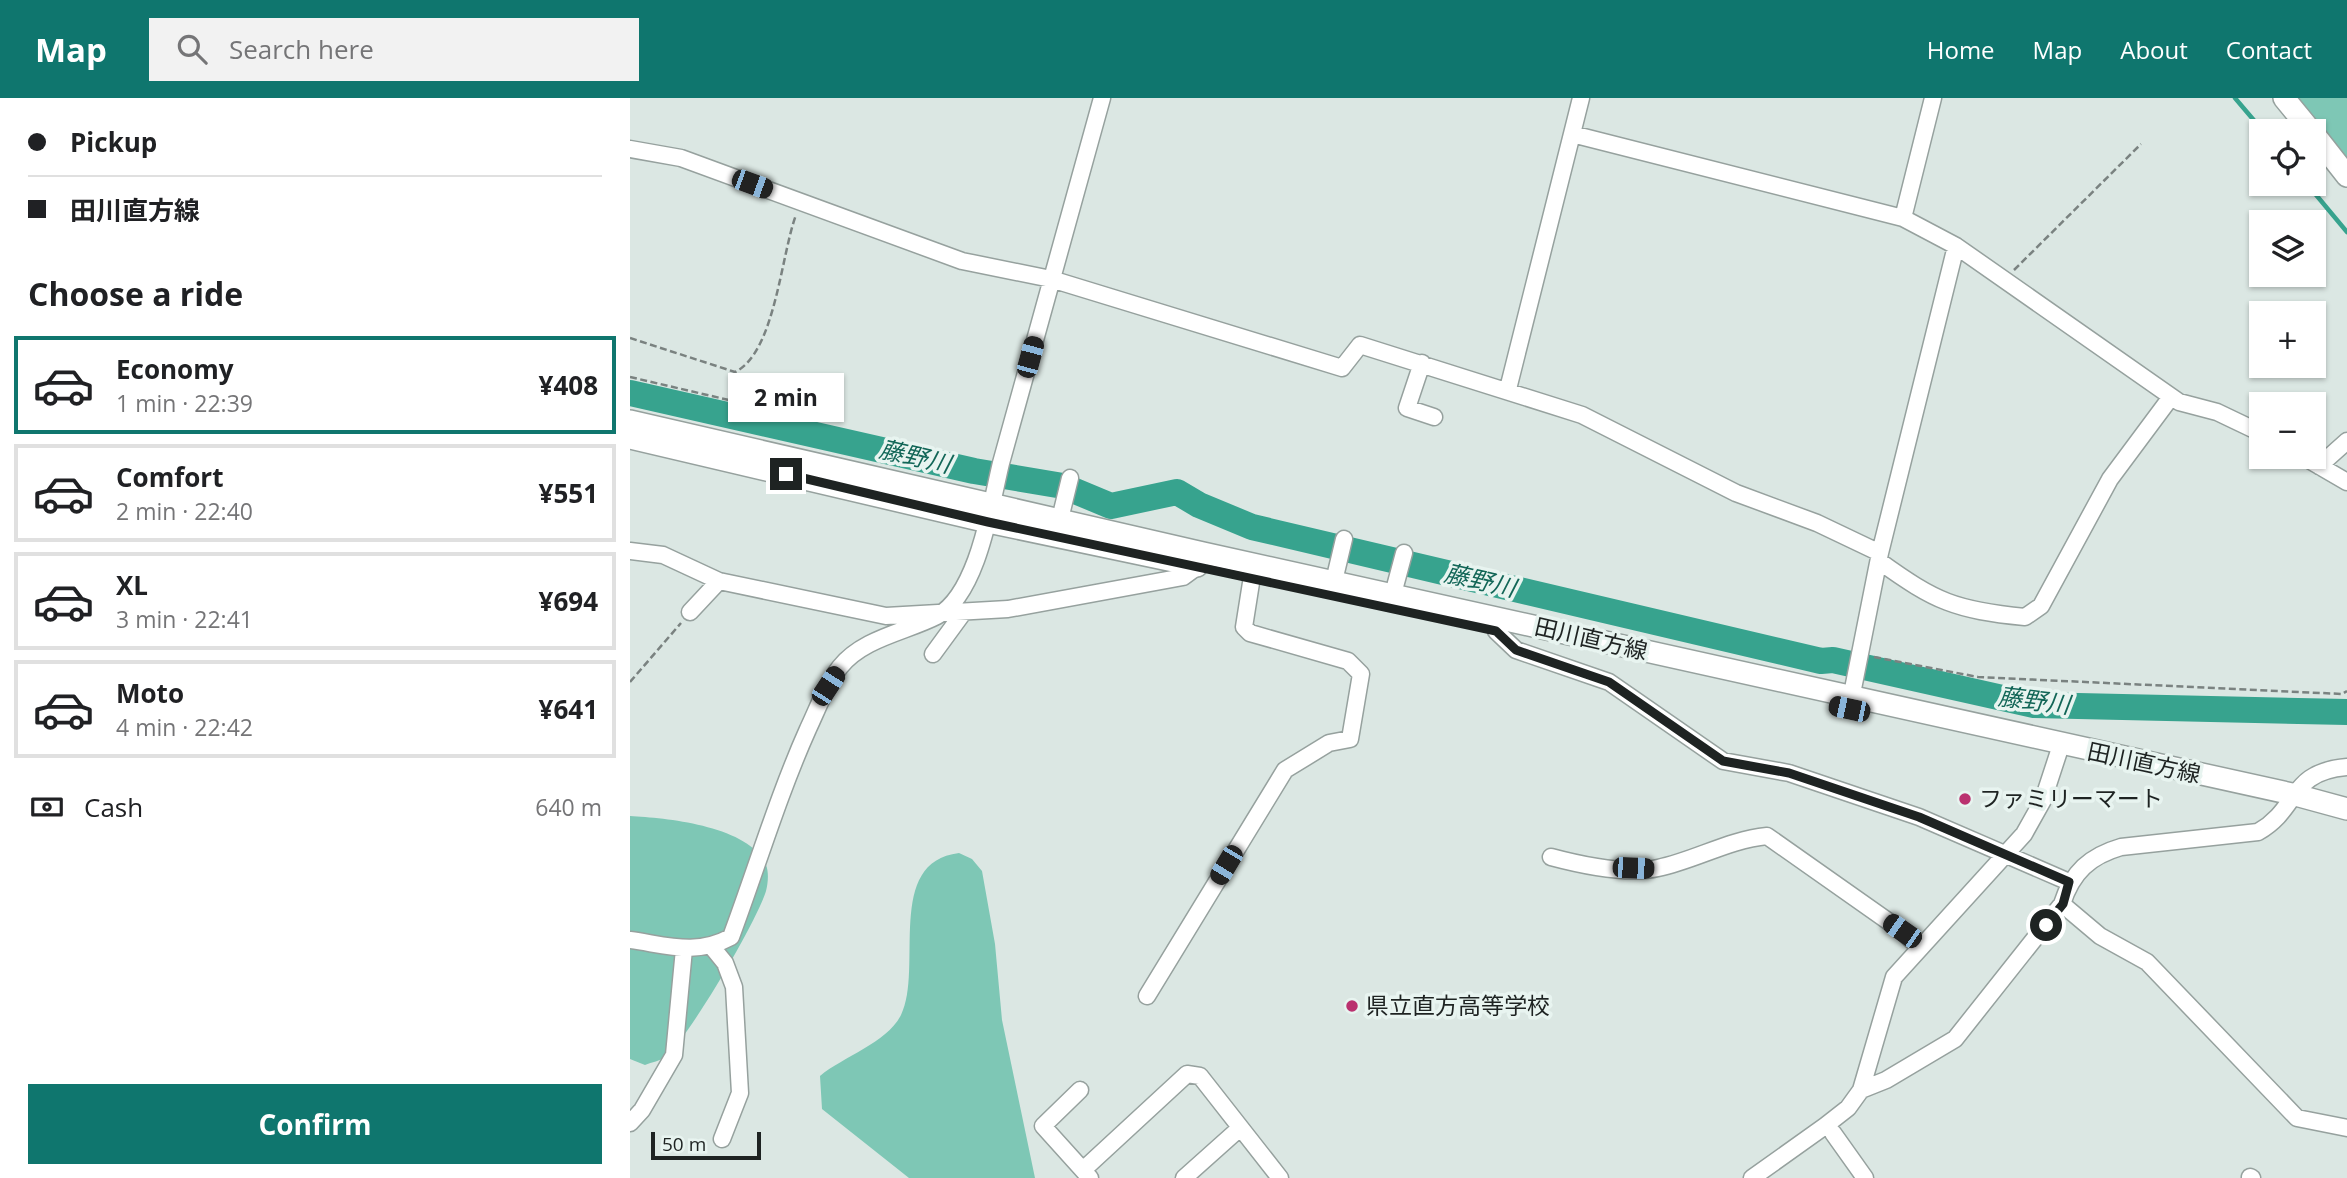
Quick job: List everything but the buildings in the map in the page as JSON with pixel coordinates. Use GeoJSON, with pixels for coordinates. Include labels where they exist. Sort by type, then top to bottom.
{"type":"FeatureCollection","features":[{"type":"Feature","properties":{"kind":"main road"},"geometry":{"type":"LineString","coordinates":[[2284,98],[2301,119]]}},
{"type":"Feature","properties":{"kind":"main road"},"geometry":{"type":"LineString","coordinates":[[2326,150],[2347,176]]}},
{"type":"Feature","properties":{"kind":"main road","name":"田川直方線"},"geometry":{"type":"LineString","coordinates":[[630,421],[991,507],[1198,566],[1334,580],[1393,593],[1498,624]]}},
{"type":"Feature","properties":{"kind":"main road","name":"田川直方線"},"geometry":{"type":"LineString","coordinates":[[630,438],[1060,518],[1254,571],[1851,702],[2059,751],[2347,809]]}},
{"type":"Feature","properties":{"kind":"main road","name":"田川直方線"},"geometry":{"type":"LineString","coordinates":[[2290,799],[2347,821]]}},
{"type":"Feature","properties":{"kind":"street"},"geometry":{"type":"LineString","coordinates":[[630,940],[684,949],[712,947],[731,937],[784,783],[828,686],[841,666],[888,635],[940,615],[960,594],[991,507],[1102,98]]}},
{"type":"Feature","properties":{"kind":"street"},"geometry":{"type":"LineString","coordinates":[[1508,389],[1581,98]]}},
{"type":"Feature","properties":{"kind":"street"},"geometry":{"type":"LineString","coordinates":[[1903,218],[1933,98]]}},
{"type":"Feature","properties":{"kind":"street"},"geometry":{"type":"LineString","coordinates":[[1572,134],[1903,218],[1956,246],[2179,402],[2217,412],[2249,427]]}},
{"type":"Feature","properties":{"kind":"street"},"geometry":{"type":"LineString","coordinates":[[630,149],[681,158],[962,261],[1051,279],[1342,368],[1360,345],[1508,389],[1582,415],[1736,493],[1817,523],[1880,557],[1930,597],[1950,605],[2025,617],[2041,606],[2110,479],[2171,397]]}},
{"type":"Feature","properties":{"kind":"street"},"geometry":{"type":"LineString","coordinates":[[1851,702],[1880,557],[1956,246]]}},
{"type":"Feature","properties":{"kind":"street"},"geometry":{"type":"LineString","coordinates":[[1422,363],[1407,408],[1434,417]]}},
{"type":"Feature","properties":{"kind":"street"},"geometry":{"type":"LineString","coordinates":[[2326,460],[2347,441]]}},
{"type":"Feature","properties":{"kind":"street"},"geometry":{"type":"LineString","coordinates":[[2324,469],[2347,482]]}},
{"type":"Feature","properties":{"kind":"street"},"geometry":{"type":"LineString","coordinates":[[1060,518],[1070,478]]}},
{"type":"Feature","properties":{"kind":"street"},"geometry":{"type":"LineString","coordinates":[[1334,580],[1344,539]]}},
{"type":"Feature","properties":{"kind":"street"},"geometry":{"type":"LineString","coordinates":[[630,551],[663,555],[719,581],[886,616],[1008,609],[1183,577],[1198,566]]}},
{"type":"Feature","properties":{"kind":"street"},"geometry":{"type":"LineString","coordinates":[[1393,593],[1404,553]]}},
{"type":"Feature","properties":{"kind":"street"},"geometry":{"type":"LineString","coordinates":[[1147,996],[1285,770],[1329,743],[1350,739],[1361,674],[1348,661],[1250,633],[1244,627],[1254,571]]}},
{"type":"Feature","properties":{"kind":"street"},"geometry":{"type":"LineString","coordinates":[[690,612],[719,581]]}},
{"type":"Feature","properties":{"kind":"street"},"geometry":{"type":"LineString","coordinates":[[933,654],[963,613]]}},
{"type":"Feature","properties":{"kind":"street"},"geometry":{"type":"LineString","coordinates":[[1498,624],[1516,650],[1609,682],[1723,761],[1789,773],[1919,817],[2008,853],[2069,882]]}},
{"type":"Feature","properties":{"kind":"street"},"geometry":{"type":"LineString","coordinates":[[1752,1178],[1848,1108],[1861,1090],[1894,977],[2024,834],[2043,800],[2059,751]]}},
{"type":"Feature","properties":{"kind":"street"},"geometry":{"type":"LineString","coordinates":[[1861,1090],[1886,1080],[1955,1038],[2063,904],[2069,882],[2099,853],[2121,847],[2258,832],[2275,822],[2290,799],[2322,769],[2347,767]]}},
{"type":"Feature","properties":{"kind":"street"},"geometry":{"type":"LineString","coordinates":[[1551,857],[1587,867],[1656,869],[1741,839],[1767,836],[1902,931],[1920,948]]}},
{"type":"Feature","properties":{"kind":"street"},"geometry":{"type":"LineString","coordinates":[[2063,904],[2101,936],[2147,962],[2297,1118],[2347,1128]]}},
{"type":"Feature","properties":{"kind":"street"},"geometry":{"type":"LineString","coordinates":[[712,947],[724,962],[734,987],[740,1093],[722,1139]]}},
{"type":"Feature","properties":{"kind":"street"},"geometry":{"type":"LineString","coordinates":[[630,1123],[642,1110],[674,1055],[684,949]]}},
{"type":"Feature","properties":{"kind":"street"},"geometry":{"type":"LineString","coordinates":[[1080,1090],[1043,1126],[1086,1174],[1187,1074],[1200,1076],[1280,1178]]}},
{"type":"Feature","properties":{"kind":"street"},"geometry":{"type":"LineString","coordinates":[[1184,1178],[1240,1128]]}},
{"type":"Feature","properties":{"kind":"street"},"geometry":{"type":"LineString","coordinates":[[1833,1133],[1866,1178]]}},
{"type":"Feature","properties":{"kind":"path"},"geometry":{"type":"LineString","coordinates":[[2004,280],[2141,144]]}},
{"type":"Feature","properties":{"kind":"path"},"geometry":{"type":"LineString","coordinates":[[630,338],[735,372],[746,367],[772,316],[788,237],[800,202]]}},
{"type":"Feature","properties":{"kind":"path"},"geometry":{"type":"LineString","coordinates":[[630,377],[775,411]]}},
{"type":"Feature","properties":{"kind":"path"},"geometry":{"type":"LineString","coordinates":[[630,682],[690,612]]}},
{"type":"Feature","properties":{"kind":"path"},"geometry":{"type":"LineString","coordinates":[[1861,654],[1978,677],[2342,694],[2347,691]]}},
{"type":"Feature","properties":{"kind":"green space"},"geometry":{"type":"Polygon","coordinates":[[[2296,98],[2347,98],[2347,161],[2326,135],[2326,119],[2313,119],[2296,98]]]}},
{"type":"Feature","properties":{"kind":"green space"},"geometry":{"type":"Polygon","coordinates":[[[630,816],[685,822],[726,833],[757,852],[766,865],[768,874],[766,891],[760,906],[705,1004],[676,1046],[665,1057],[645,1065],[630,1059],[630,816]]]}},
{"type":"Feature","properties":{"kind":"green space"},"geometry":{"type":"Polygon","coordinates":[[[959,853],[972,859],[982,871],[995,944],[1002,1020],[1035,1178],[909,1178],[822,1109],[820,1076],[886,1034],[901,1015],[907,995],[910,920],[914,896],[922,876],[936,861],[959,853]]]}},
{"type":"Feature","properties":{"kind":"waterway"},"geometry":{"type":"LineString","coordinates":[[2235,98],[2253,119]]}},
{"type":"Feature","properties":{"kind":"waterway"},"geometry":{"type":"LineString","coordinates":[[2317,196],[2347,232]]}},
{"type":"Feature","properties":{"kind":"waterway","name":"藤野川"},"geometry":{"type":"LineString","coordinates":[[630,393],[974,471],[1063,486],[1111,506],[1177,492],[1199,505],[1252,527],[1821,661],[1833,660],[2034,705],[2347,712]]}},
{"type":"Feature","properties":{"kind":"place","name":"ファミリーマート"},"geometry":{"type":"Point","coordinates":[1965,799]}},
{"type":"Feature","properties":{"kind":"place","name":"県立直方高等学校"},"geometry":{"type":"Point","coordinates":[1352,1006]}},
{"type":"Feature","properties":{"kind":"route"},"geometry":{"type":"LineString","coordinates":[[786,474],[988,522],[1496,631],[1516,650],[1609,682],[1723,761],[1789,773],[1919,817],[2008,853],[2069,882],[2063,904],[2046,925]]}}]}
